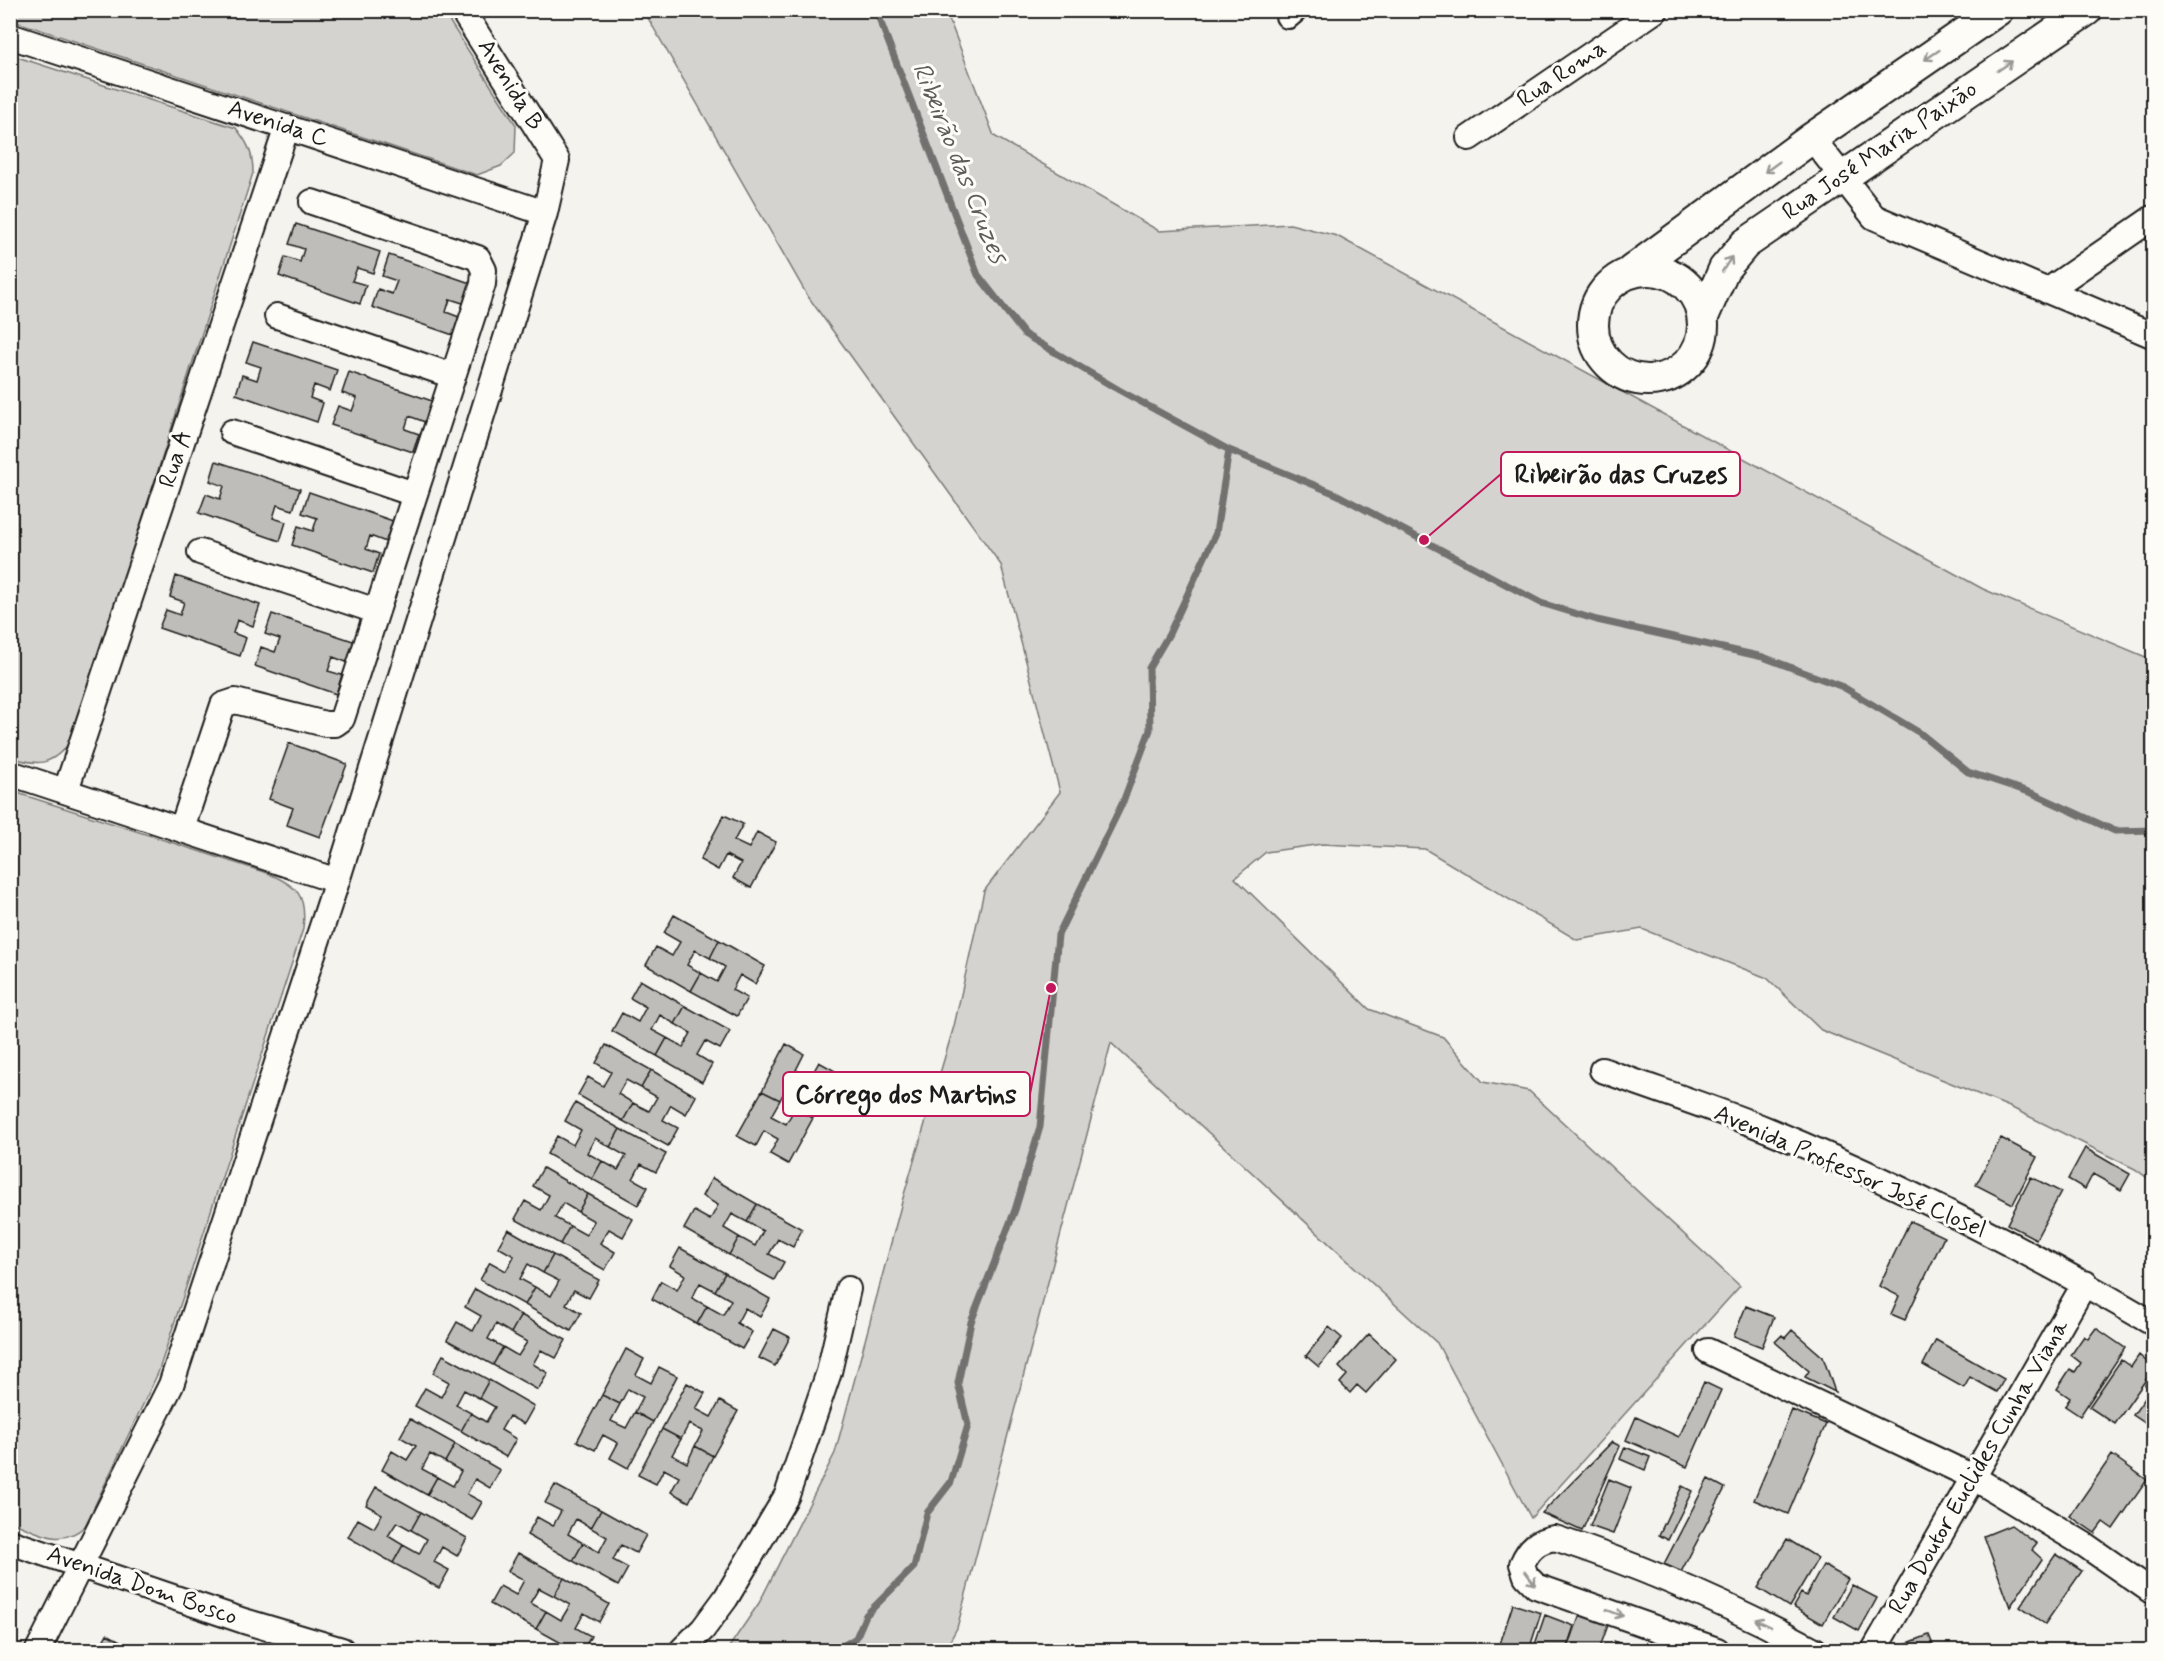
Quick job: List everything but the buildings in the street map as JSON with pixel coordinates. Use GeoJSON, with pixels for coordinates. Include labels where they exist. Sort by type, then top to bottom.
{"type":"FeatureCollection","features":[{"type":"Feature","properties":{"kind":"street","name":"Avenida B"},"geometry":{"type":"LineString","coordinates":[[462,10],[557,160],[545,213]]}},
{"type":"Feature","properties":{"kind":"street","name":"Rua Roma"},"geometry":{"type":"LineString","coordinates":[[1469,138],[1623,19],[1656,10]]}},
{"type":"Feature","properties":{"kind":"street","name":"Rua José Maria Paixão"},"geometry":{"type":"LineString","coordinates":[[1631,271],[1812,138],[1998,10]]}},
{"type":"Feature","properties":{"kind":"street","name":"Rua José Maria Paixão"},"geometry":{"type":"LineString","coordinates":[[1703,317],[1724,269],[1745,244],[2087,10]]}},
{"type":"Feature","properties":{"kind":"street","name":"Avenida C"},"geometry":{"type":"LineString","coordinates":[[10,36],[545,213]]}},
{"type":"Feature","properties":{"kind":"street","name":"Rua A"},"geometry":{"type":"LineString","coordinates":[[66,790],[287,127]]}},
{"type":"Feature","properties":{"kind":"street"},"geometry":{"type":"LineString","coordinates":[[1812,138],[1874,217],[2154,336]]}},
{"type":"Feature","properties":{"kind":"street"},"geometry":{"type":"LineString","coordinates":[[182,828],[223,705],[235,701],[325,724],[335,724],[342,719],[483,284],[484,270],[478,258],[312,202]]}},
{"type":"Feature","properties":{"kind":"street"},"geometry":{"type":"LineString","coordinates":[[38,1650],[171,1385],[337,881],[545,213]]}},
{"type":"Feature","properties":{"kind":"street"},"geometry":{"type":"LineString","coordinates":[[2047,291],[2154,217]]}},
{"type":"Feature","properties":{"kind":"street"},"geometry":{"type":"LineString","coordinates":[[1655,269],[1677,277],[1695,294],[1703,317],[1702,338],[1694,357],[1678,372],[1659,380],[1638,380],[1618,372],[1603,358],[1594,338],[1593,317],[1599,297],[1612,281],[1631,271],[1655,269]]}},
{"type":"Feature","properties":{"kind":"street"},"geometry":{"type":"LineString","coordinates":[[277,316],[453,376]]}},
{"type":"Feature","properties":{"kind":"street"},"geometry":{"type":"LineString","coordinates":[[232,432],[414,494]]}},
{"type":"Feature","properties":{"kind":"street"},"geometry":{"type":"LineString","coordinates":[[200,552],[376,611]]}},
{"type":"Feature","properties":{"kind":"street"},"geometry":{"type":"LineString","coordinates":[[10,772],[337,881]]}},
{"type":"Feature","properties":{"kind":"street","name":"Avenida Professor José Closel"},"geometry":{"type":"LineString","coordinates":[[1602,1070],[1778,1134],[1928,1201],[2085,1283],[2154,1324]]}},
{"type":"Feature","properties":{"kind":"street","name":"Rua Doutor Euclides Cunha Viana"},"geometry":{"type":"LineString","coordinates":[[1874,1650],[1971,1476],[2085,1283]]}},
{"type":"Feature","properties":{"kind":"street"},"geometry":{"type":"LineString","coordinates":[[682,1650],[703,1629],[726,1598],[787,1494],[829,1372],[848,1289]]}},
{"type":"Feature","properties":{"kind":"street"},"geometry":{"type":"LineString","coordinates":[[1708,1351],[1971,1476],[2085,1545],[2154,1593]]}},
{"type":"Feature","properties":{"kind":"street"},"geometry":{"type":"LineString","coordinates":[[1717,1650],[1536,1586],[1526,1576],[1522,1564],[1534,1545],[1544,1539],[1555,1538],[1696,1593],[1763,1623],[1815,1650]]}},
{"type":"Feature","properties":{"kind":"street","name":"Avenida Dom Bosco"},"geometry":{"type":"LineString","coordinates":[[10,1542],[244,1621],[342,1650]]}},
{"type":"Feature","properties":{"kind":"shaded area"},"geometry":{"type":"Polygon","coordinates":[[[11,10],[443,11],[516,125],[515,153],[501,166],[477,175],[11,20],[11,10]]]}},
{"type":"Feature","properties":{"kind":"shaded area"},"geometry":{"type":"Polygon","coordinates":[[[644,11],[946,11],[994,136],[1159,231],[1290,224],[1337,236],[1983,589],[2153,660],[2153,1182],[2135,1169],[2012,1108],[1821,1030],[1767,978],[1642,929],[1577,940],[1425,849],[1322,844],[1266,852],[1235,878],[1369,1009],[1443,1037],[1483,1082],[1529,1091],[1740,1286],[1531,1518],[1437,1343],[1111,1043],[957,1628],[945,1650],[727,1650],[759,1603],[835,1453],[903,1198],[954,1026],[984,891],[1060,792],[1001,565],[807,295],[644,11]]]}},
{"type":"Feature","properties":{"kind":"shaded area"},"geometry":{"type":"Polygon","coordinates":[[[11,55],[236,128],[249,149],[253,166],[253,173],[72,740],[58,755],[38,763],[11,757],[11,55]]]}},
{"type":"Feature","properties":{"kind":"shaded area"},"geometry":{"type":"Polygon","coordinates":[[[11,791],[267,873],[293,887],[302,900],[304,917],[303,929],[158,1373],[85,1526],[76,1533],[58,1537],[40,1534],[11,1522],[11,791]]]}},
{"type":"Feature","properties":{"kind":"waterway","name":"Ribeirão das Cruzes"},"geometry":{"type":"LineString","coordinates":[[876,10],[978,275],[1024,334],[1119,390],[1229,450],[1336,494],[1541,603],[1597,620],[1763,657],[1843,687],[1920,733],[1968,772],[2032,793],[2115,831],[2154,830]]}},
{"type":"Feature","properties":{"kind":"waterway"},"geometry":{"type":"LineString","coordinates":[[836,1650],[856,1638],[866,1615],[914,1567],[927,1513],[951,1482],[968,1425],[958,1383],[971,1322],[1015,1210],[1040,1127],[1058,935],[1123,802],[1150,730],[1149,668],[1169,634],[1216,533],[1229,450]]}},
{"type":"Feature","properties":{"kind":"place","name":"Ribeirão das Cruzes"},"geometry":{"type":"Point","coordinates":[1424,540]}},
{"type":"Feature","properties":{"kind":"place","name":"Córrego dos Martins"},"geometry":{"type":"Point","coordinates":[1051,988]}}]}
